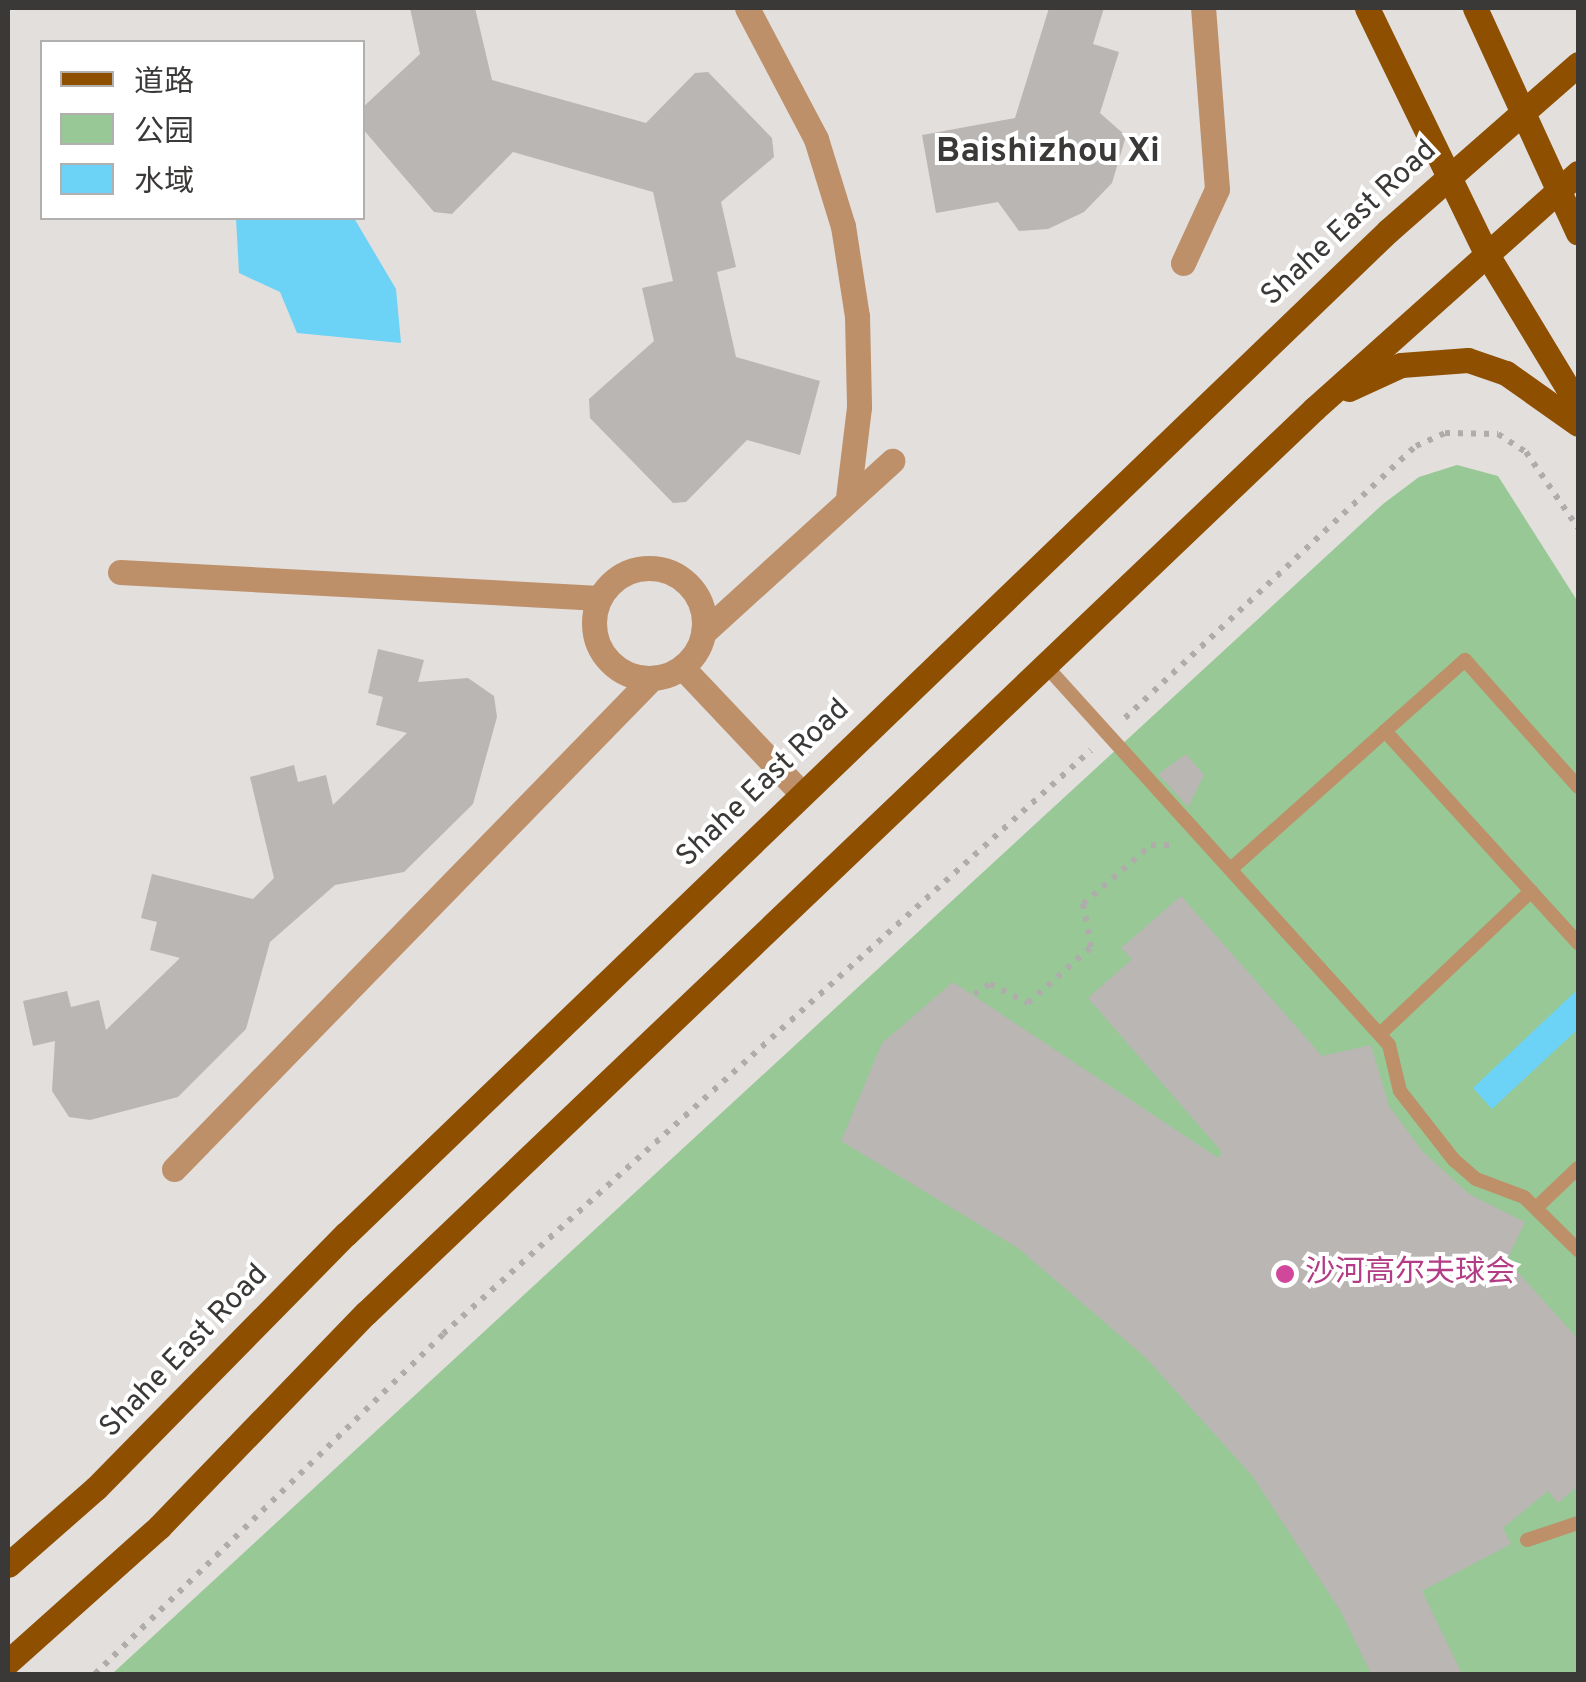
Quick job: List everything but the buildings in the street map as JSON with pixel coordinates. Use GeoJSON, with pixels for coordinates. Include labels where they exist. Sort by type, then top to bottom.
{"type":"FeatureCollection","features":[{"type":"Feature","properties":{"kind":"main road"},"geometry":{"type":"LineString","coordinates":[[1367,8],[1486,253],[1578,404]]}},
{"type":"Feature","properties":{"kind":"main road"},"geometry":{"type":"LineString","coordinates":[[1475,8],[1518,116],[1554,193],[1578,233]]}},
{"type":"Feature","properties":{"kind":"main road","name":"Shahe East Road"},"geometry":{"type":"LineString","coordinates":[[11,1554],[96,1488],[801,793],[1448,176],[1578,64]]}},
{"type":"Feature","properties":{"kind":"main road"},"geometry":{"type":"LineString","coordinates":[[8,1662],[159,1527],[366,1313],[1314,408],[1578,173]]}},
{"type":"Feature","properties":{"kind":"main road"},"geometry":{"type":"LineString","coordinates":[[1314,408],[1372,375],[1436,358],[1506,373],[1578,424]]}},
{"type":"Feature","properties":{"kind":"street"},"geometry":{"type":"LineString","coordinates":[[746,8],[816,139],[843,226],[859,389],[848,498]]}},
{"type":"Feature","properties":{"kind":"street"},"geometry":{"type":"LineString","coordinates":[[1183,263],[1217,189],[1203,8]]}},
{"type":"Feature","properties":{"kind":"street"},"geometry":{"type":"LineString","coordinates":[[174,1168],[652,678],[682,667],[703,633],[892,461]]}},
{"type":"Feature","properties":{"kind":"street"},"geometry":{"type":"LineString","coordinates":[[120,572],[599,598]]}},
{"type":"Feature","properties":{"kind":"street"},"geometry":{"type":"LineString","coordinates":[[652,678],[616,668],[602,654],[593,616],[599,598],[623,574],[674,573],[698,598],[703,633]]}},
{"type":"Feature","properties":{"kind":"street"},"geometry":{"type":"LineString","coordinates":[[682,667],[801,793]]}},
{"type":"Feature","properties":{"kind":"lane"},"geometry":{"type":"LineString","coordinates":[[1232,868],[1465,660],[1578,787]]}},
{"type":"Feature","properties":{"kind":"lane"},"geometry":{"type":"LineString","coordinates":[[1046,666],[1380,1034],[1400,1091],[1454,1160],[1537,1207],[1578,1250]]}},
{"type":"Feature","properties":{"kind":"lane"},"geometry":{"type":"LineString","coordinates":[[1385,731],[1578,943]]}},
{"type":"Feature","properties":{"kind":"lane"},"geometry":{"type":"LineString","coordinates":[[1380,1034],[1531,891]]}},
{"type":"Feature","properties":{"kind":"lane"},"geometry":{"type":"LineString","coordinates":[[1537,1207],[1578,1168]]}},
{"type":"Feature","properties":{"kind":"lane"},"geometry":{"type":"LineString","coordinates":[[1528,1540],[1578,1523]]}},
{"type":"Feature","properties":{"kind":"path"},"geometry":{"type":"LineString","coordinates":[[95,1674],[442,1334],[1109,734],[1416,446],[1445,434],[1498,434],[1526,452],[1578,528]]}},
{"type":"Feature","properties":{"kind":"path"},"geometry":{"type":"LineString","coordinates":[[974,994],[990,984],[1028,1003],[1091,947],[1084,904],[1151,845],[1211,845]]}},
{"type":"Feature","properties":{"kind":"green space"},"geometry":{"type":"Polygon","coordinates":[[[1457,465],[1498,476],[1578,602],[1578,1674],[112,1674],[1383,504],[1419,477],[1457,465]]]}},
{"type":"Feature","properties":{"kind":"water"},"geometry":{"type":"Polygon","coordinates":[[[236,220],[355,220],[396,289],[401,343],[297,333],[280,292],[239,273],[236,220]]]}},
{"type":"Feature","properties":{"kind":"water"},"geometry":{"type":"Polygon","coordinates":[[[1578,989],[1578,1029],[1492,1109],[1473,1088],[1578,989]]]}},
{"type":"Feature","properties":{"kind":"place","name":"沙河高尔夫球会"},"geometry":{"type":"Point","coordinates":[1285,1274]}},
{"type":"Feature","properties":{"kind":"district","name":"Baishizhou Xi"},"geometry":{"type":"Point","coordinates":[1048,152]}}]}
